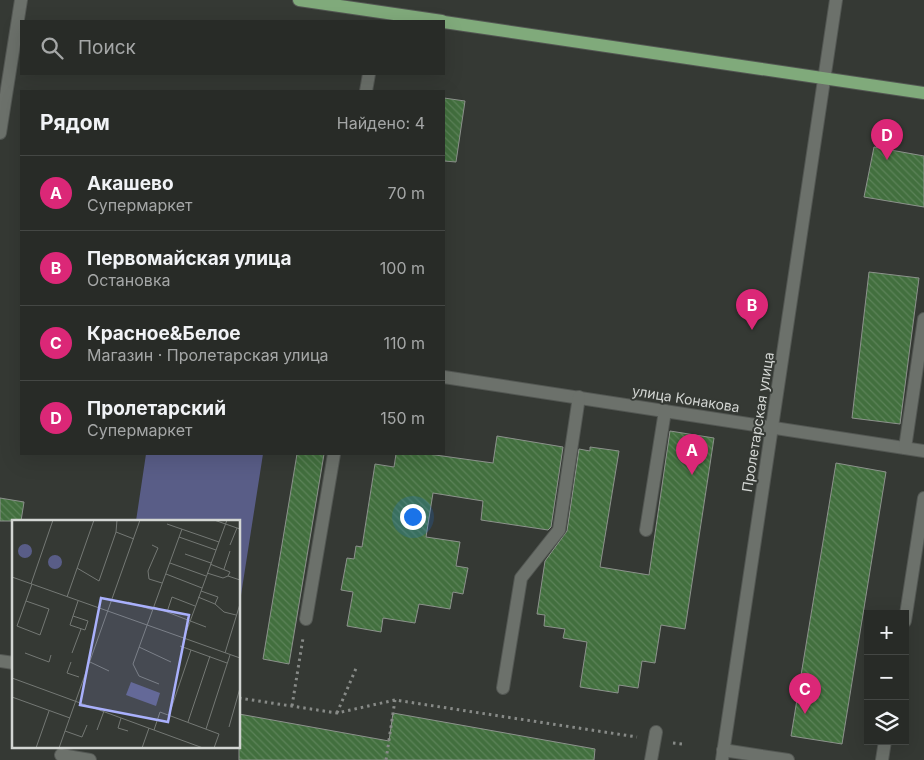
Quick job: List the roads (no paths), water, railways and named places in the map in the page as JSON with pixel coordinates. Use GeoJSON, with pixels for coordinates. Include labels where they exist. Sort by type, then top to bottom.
{"type":"FeatureCollection","features":[{"type":"Feature","properties":{"kind":"main road"},"geometry":{"type":"LineString","coordinates":[[299,0],[378,16],[430,20]]}},
{"type":"Feature","properties":{"kind":"main road"},"geometry":{"type":"LineString","coordinates":[[445,21],[924,93]]}},
{"type":"Feature","properties":{"kind":"street"},"geometry":{"type":"LineString","coordinates":[[0,133],[22,0]]}},
{"type":"Feature","properties":{"kind":"street","name":"Пролетарская улица"},"geometry":{"type":"LineString","coordinates":[[722,755],[836,0]]}},
{"type":"Feature","properties":{"kind":"street"},"geometry":{"type":"LineString","coordinates":[[366,90],[369,75]]}},
{"type":"Feature","properties":{"kind":"street"},"geometry":{"type":"LineString","coordinates":[[904,448],[924,319]]}},
{"type":"Feature","properties":{"kind":"street","name":"улица Конакова"},"geometry":{"type":"LineString","coordinates":[[445,377],[924,451]]}},
{"type":"Feature","properties":{"kind":"street"},"geometry":{"type":"LineString","coordinates":[[503,688],[521,578],[559,530],[579,398]]}},
{"type":"Feature","properties":{"kind":"street"},"geometry":{"type":"LineString","coordinates":[[646,530],[665,410]]}},
{"type":"Feature","properties":{"kind":"street"},"geometry":{"type":"LineString","coordinates":[[306,619],[334,455]]}},
{"type":"Feature","properties":{"kind":"street"},"geometry":{"type":"LineString","coordinates":[[908,610],[919,570],[924,498]]}},
{"type":"Feature","properties":{"kind":"street"},"geometry":{"type":"LineString","coordinates":[[651,760],[655,736]]}},
{"type":"Feature","properties":{"kind":"street"},"geometry":{"type":"LineString","coordinates":[[882,760],[884,745]]}},
{"type":"Feature","properties":{"kind":"street"},"geometry":{"type":"LineString","coordinates":[[61,754],[90,760]]}},
{"type":"Feature","properties":{"kind":"street"},"geometry":{"type":"LineString","coordinates":[[722,755],[788,760]]}},
{"type":"Feature","properties":{"kind":"place","name":"Пролетарский"},"geometry":{"type":"Point","coordinates":[887,160]}},
{"type":"Feature","properties":{"kind":"place","name":"Первомайская улица"},"geometry":{"type":"Point","coordinates":[752,330]}},
{"type":"Feature","properties":{"kind":"place","name":"Акашево"},"geometry":{"type":"Point","coordinates":[692,475]}},
{"type":"Feature","properties":{"kind":"place","name":"Красное&Белое"},"geometry":{"type":"Point","coordinates":[805,714]}}]}
